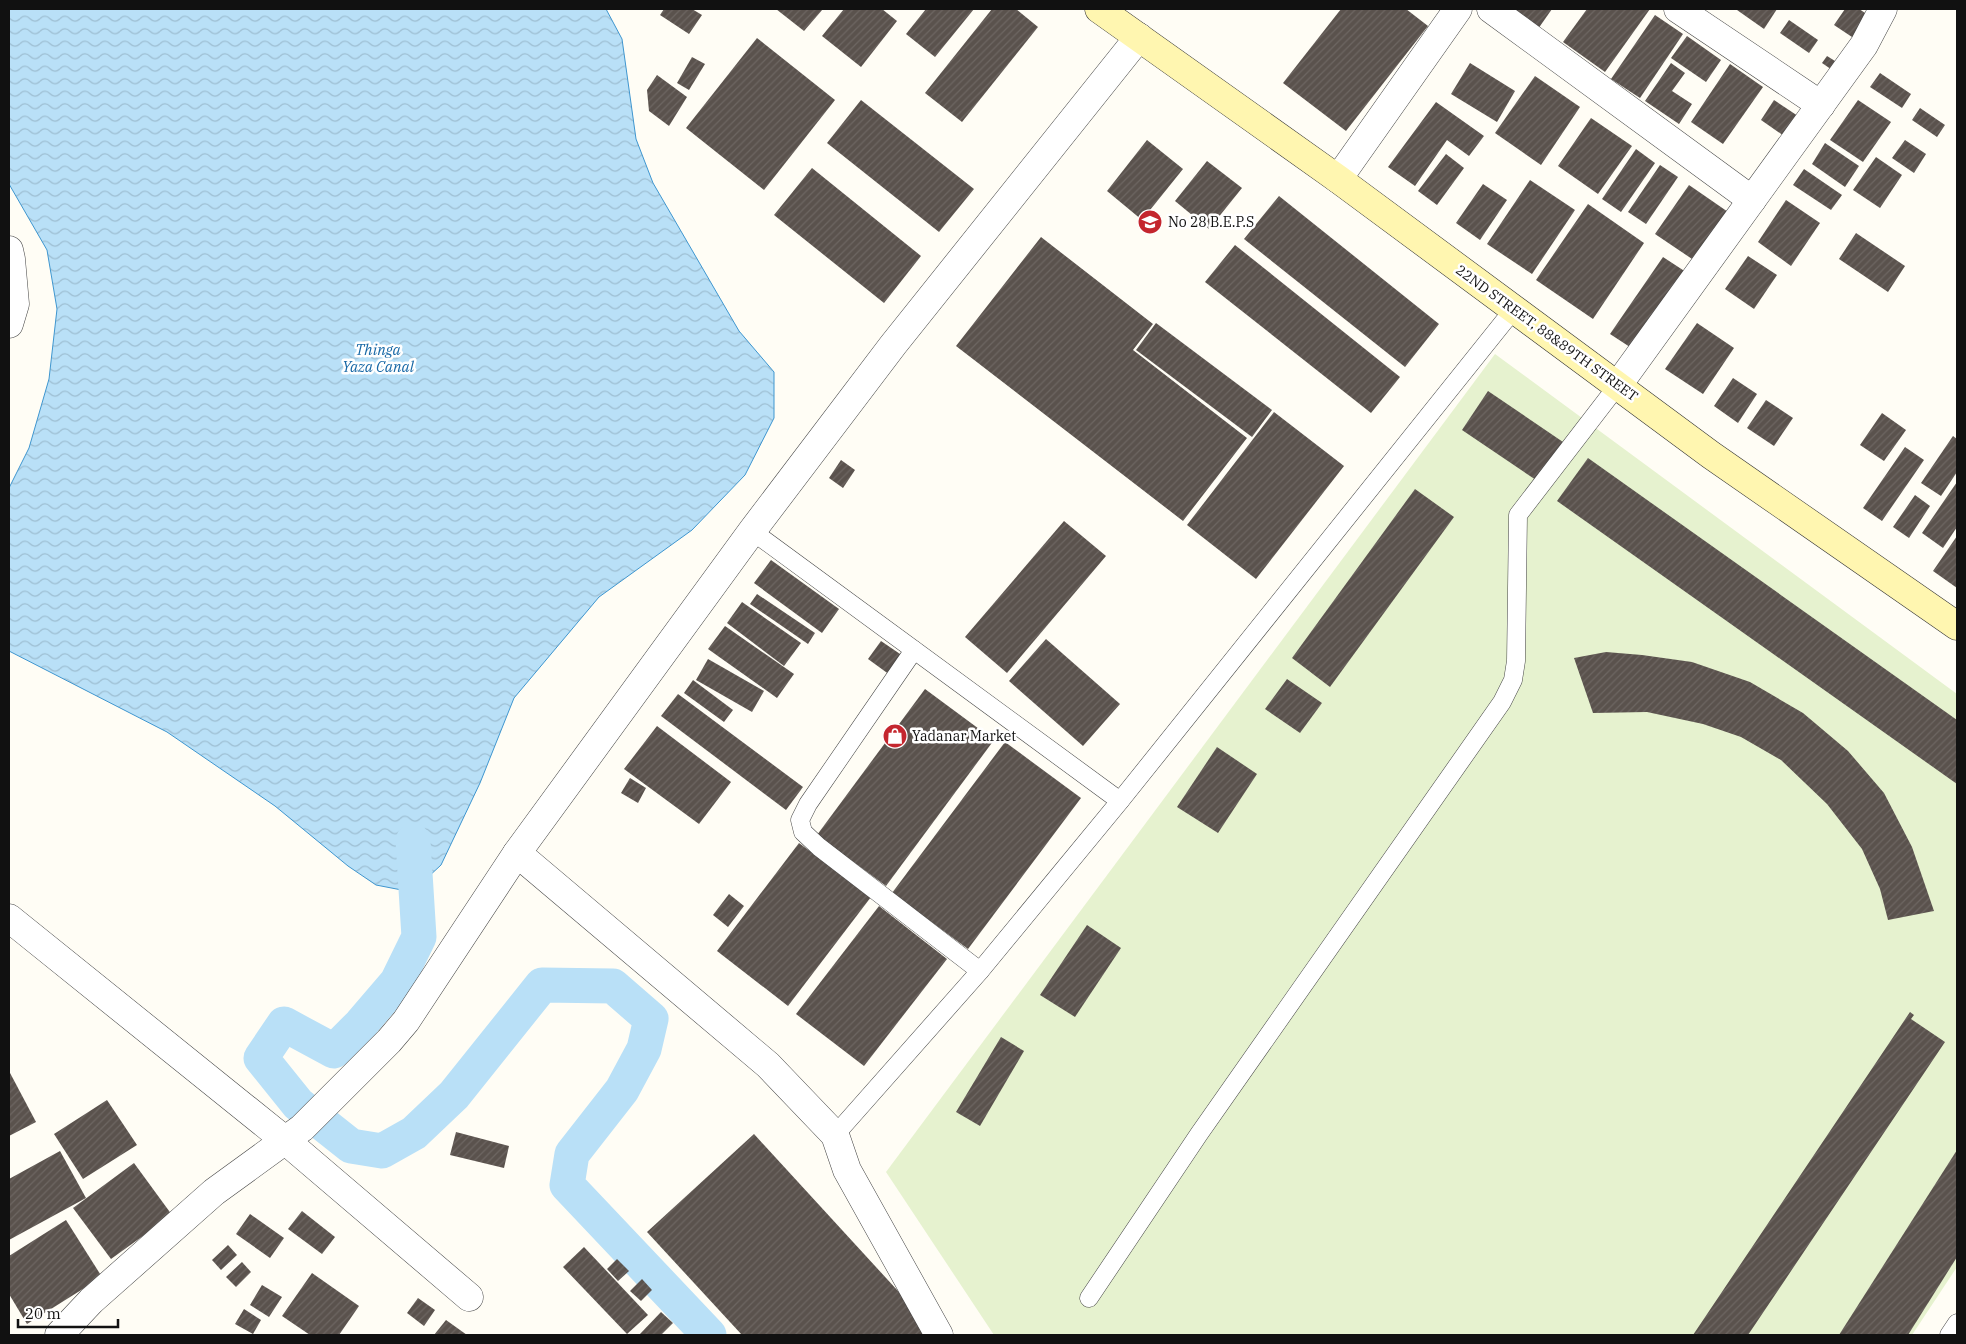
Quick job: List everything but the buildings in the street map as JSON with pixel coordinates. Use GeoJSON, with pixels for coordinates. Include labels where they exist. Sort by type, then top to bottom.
{"type":"FeatureCollection","features":[{"type":"Feature","properties":{"kind":"main road","name":"22ND STREET, 88&89TH STREET"},"geometry":{"type":"LineString","coordinates":[[1099,9],[1338,179],[1711,455],[1957,626]]}},
{"type":"Feature","properties":{"kind":"street"},"geometry":{"type":"LineString","coordinates":[[1338,179],[1458,9]]}},
{"type":"Feature","properties":{"kind":"street"},"geometry":{"type":"LineString","coordinates":[[1491,9],[1752,200]]}},
{"type":"Feature","properties":{"kind":"street"},"geometry":{"type":"LineString","coordinates":[[1678,9],[1820,105]]}},
{"type":"Feature","properties":{"kind":"street"},"geometry":{"type":"LineString","coordinates":[[1618,386],[1864,45],[1883,9]]}},
{"type":"Feature","properties":{"kind":"street"},"geometry":{"type":"LineString","coordinates":[[59,1335],[90,1301],[214,1192],[294,1135],[389,1041],[406,1021],[517,853],[752,531],[892,345],[1139,37]]}},
{"type":"Feature","properties":{"kind":"street"},"geometry":{"type":"LineString","coordinates":[[9,250],[15,304],[9,324]]}},
{"type":"Feature","properties":{"kind":"street"},"geometry":{"type":"LineString","coordinates":[[517,853],[768,1065],[835,1135],[847,1170],[939,1335]]}},
{"type":"Feature","properties":{"kind":"street"},"geometry":{"type":"LineString","coordinates":[[9,918],[294,1135],[469,1297]]}},
{"type":"Feature","properties":{"kind":"lane"},"geometry":{"type":"LineString","coordinates":[[835,1135],[980,971],[1120,801],[1514,309]]}},
{"type":"Feature","properties":{"kind":"lane"},"geometry":{"type":"LineString","coordinates":[[1089,1298],[1199,1134],[1502,702],[1513,680],[1516,660],[1518,515],[1618,386]]}},
{"type":"Feature","properties":{"kind":"lane"},"geometry":{"type":"LineString","coordinates":[[752,531],[1120,801]]}},
{"type":"Feature","properties":{"kind":"lane"},"geometry":{"type":"LineString","coordinates":[[914,650],[808,804],[800,820],[803,832],[819,847],[980,971]]}},
{"type":"Feature","properties":{"kind":"lane"},"geometry":{"type":"LineString","coordinates":[[1949,1335],[1957,1323]]}},
{"type":"Feature","properties":{"kind":"green space"},"geometry":{"type":"Polygon","coordinates":[[[1495,354],[1957,694],[1957,1267],[1912,1335],[994,1335],[886,1172],[1495,354]]]}},
{"type":"Feature","properties":{"kind":"water","name":"Thinga Yaza Canal"},"geometry":{"type":"Polygon","coordinates":[[[9,9],[606,9],[622,39],[636,139],[653,183],[739,331],[774,372],[774,418],[745,475],[692,530],[599,597],[514,698],[480,783],[441,865],[412,892],[376,885],[348,866],[275,806],[167,732],[9,651],[9,488],[29,448],[49,379],[57,309],[47,250],[9,184],[9,9]]]}},
{"type":"Feature","properties":{"kind":"waterway"},"geometry":{"type":"LineString","coordinates":[[413,841],[419,937],[397,982],[361,1024],[334,1051],[284,1024],[261,1058],[298,1104],[351,1146],[382,1151],[414,1133],[454,1095],[542,985],[613,986],[651,1019],[644,1049],[622,1090],[572,1154],[567,1185],[709,1335]]}},
{"type":"Feature","properties":{"kind":"place","name":"No 28 B.E.P.S"},"geometry":{"type":"Point","coordinates":[1150,222]}},
{"type":"Feature","properties":{"kind":"place","name":"Yadanar Market"},"geometry":{"type":"Point","coordinates":[895,736]}}]}
